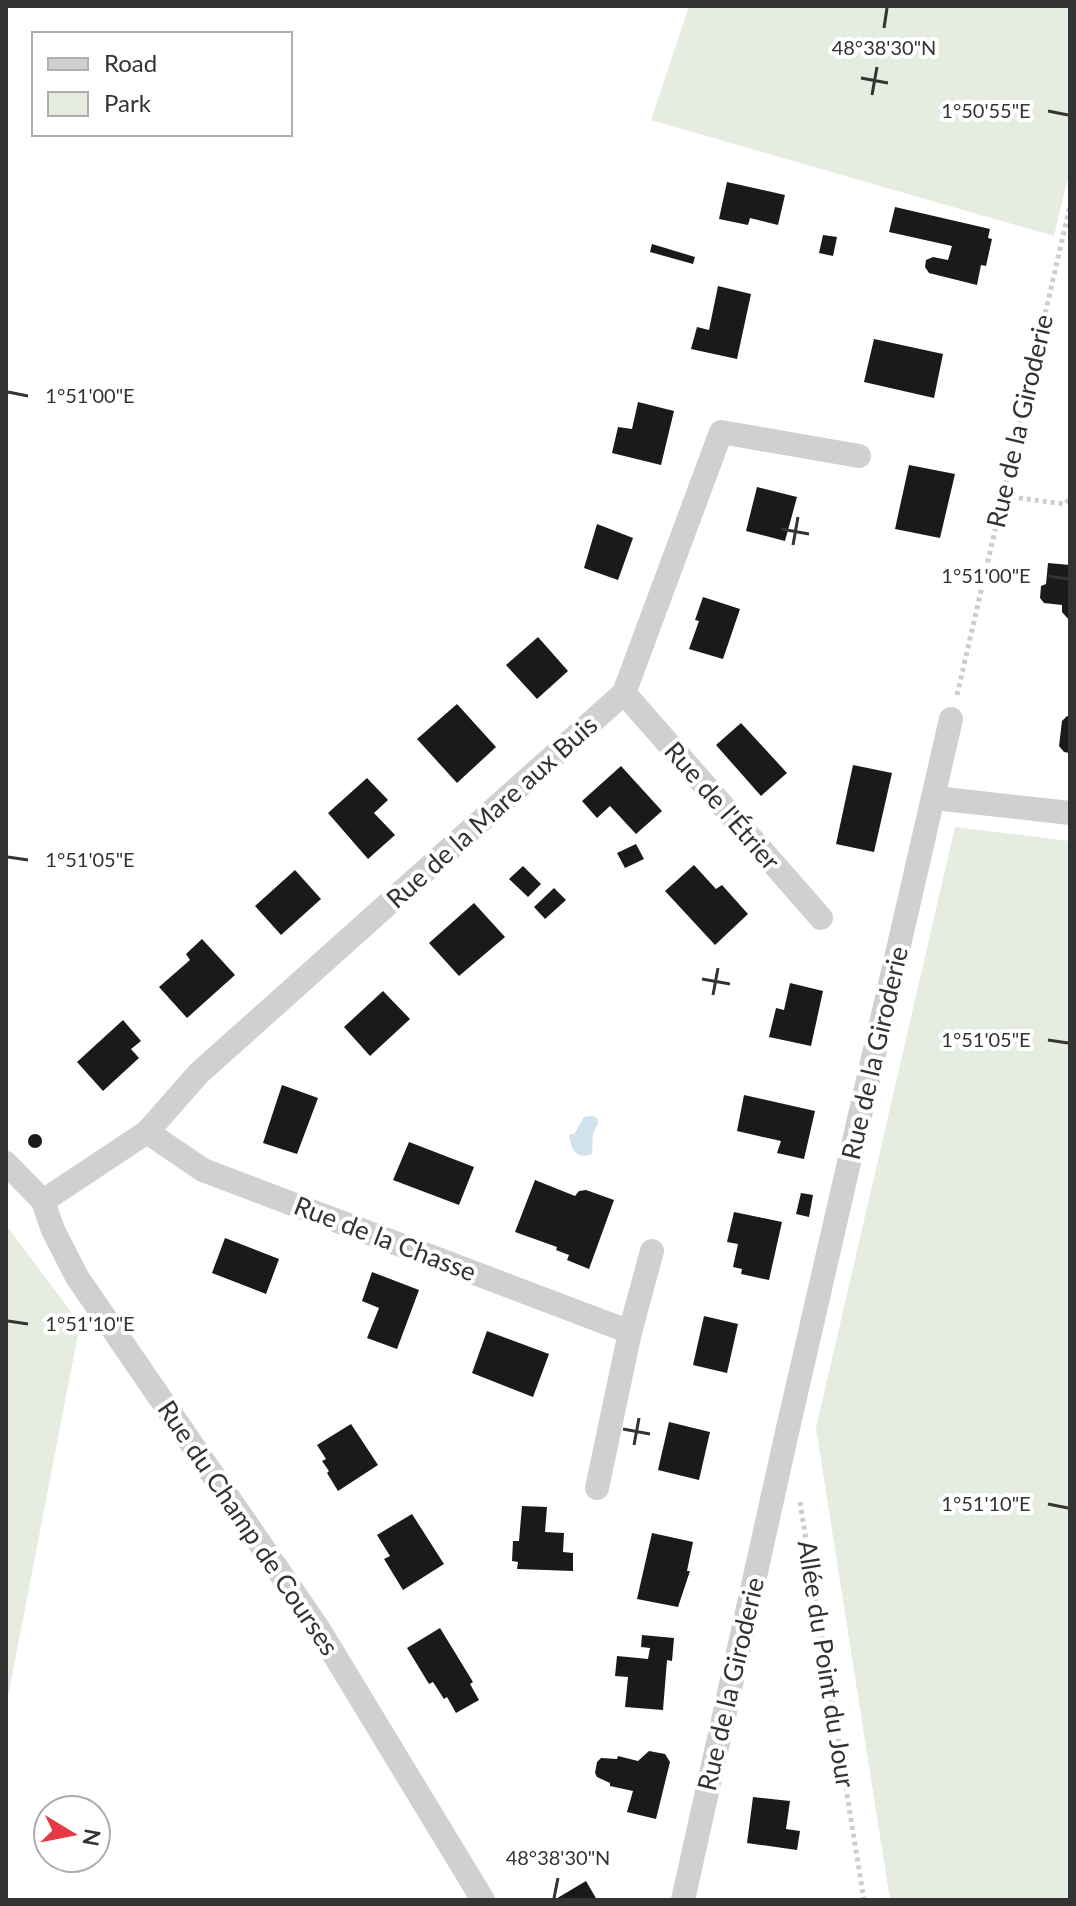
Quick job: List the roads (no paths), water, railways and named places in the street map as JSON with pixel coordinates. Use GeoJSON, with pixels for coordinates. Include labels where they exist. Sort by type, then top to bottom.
{"type":"FeatureCollection","features":[{"type":"Feature","properties":{"kind":"street","name":"Rue de la Mare aux Buis"},"geometry":{"type":"LineString","coordinates":[[43,1201],[147,1132],[199,1073],[624,693],[721,432],[859,456]]}},
{"type":"Feature","properties":{"kind":"street","name":"Rue de l'Étrier"},"geometry":{"type":"LineString","coordinates":[[624,693],[821,918]]}},
{"type":"Feature","properties":{"kind":"street","name":"Rue de la Giroderie"},"geometry":{"type":"LineString","coordinates":[[683,1900],[791,1412],[951,719]]}},
{"type":"Feature","properties":{"kind":"street"},"geometry":{"type":"LineString","coordinates":[[935,798],[1070,813]]}},
{"type":"Feature","properties":{"kind":"street","name":"Rue de la Chasse"},"geometry":{"type":"LineString","coordinates":[[147,1132],[203,1170],[630,1332]]}},
{"type":"Feature","properties":{"kind":"street","name":"Rue du Champ de Courses"},"geometry":{"type":"LineString","coordinates":[[6,1163],[43,1201],[53,1230],[77,1277],[318,1628],[483,1900]]}},
{"type":"Feature","properties":{"kind":"street"},"geometry":{"type":"LineString","coordinates":[[597,1488],[630,1332],[652,1251]]}},
{"type":"Feature","properties":{"kind":"water"},"geometry":{"type":"Polygon","coordinates":[[[584,1117],[597,1118],[598,1123],[593,1134],[592,1154],[578,1154],[569,1135],[575,1133],[584,1117]]]}}]}
